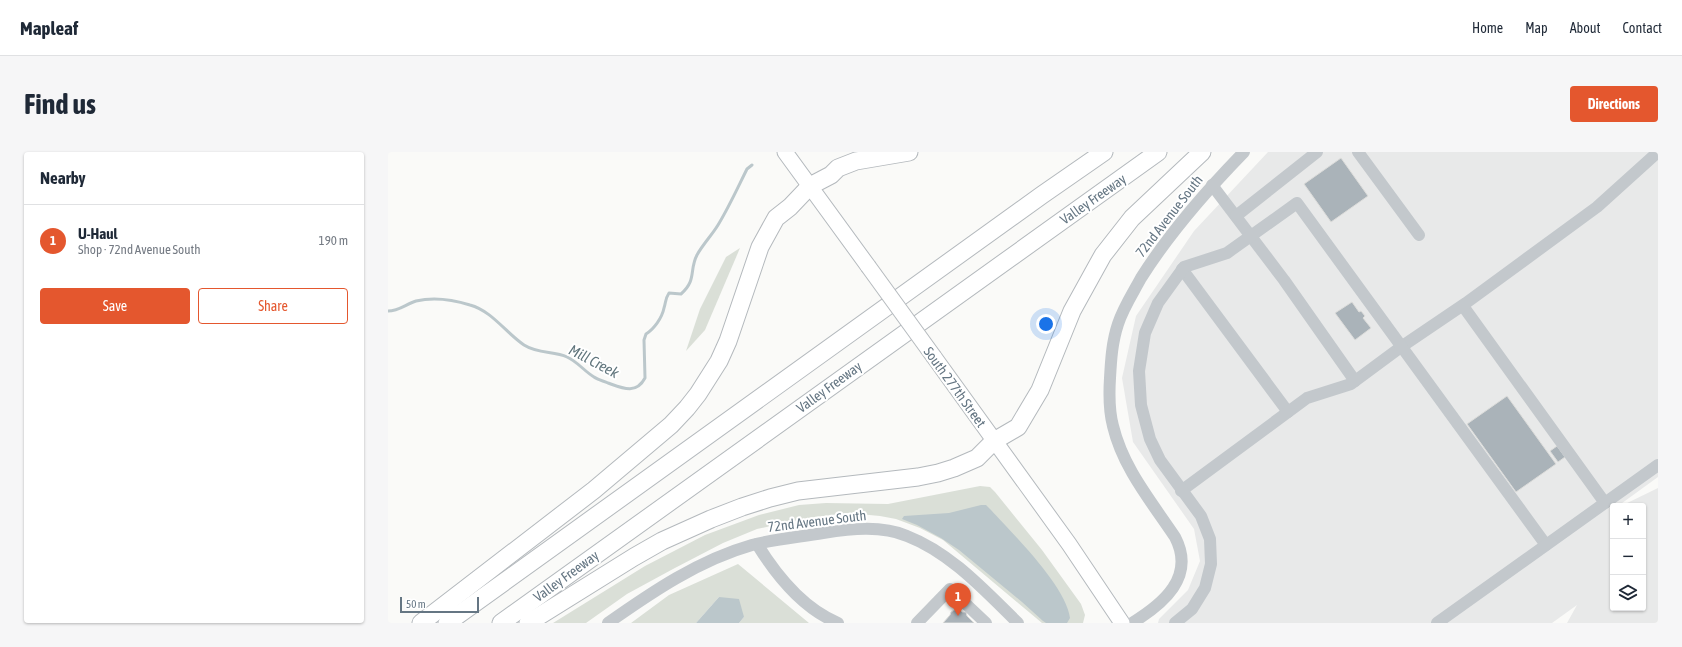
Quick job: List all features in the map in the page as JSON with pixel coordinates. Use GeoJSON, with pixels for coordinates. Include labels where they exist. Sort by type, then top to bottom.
{"type":"FeatureCollection","features":[{"type":"Feature","properties":{"kind":"highway"},"geometry":{"type":"LineString","coordinates":[[421,623],[594,490],[671,425],[687,408],[698,394],[719,361],[728,341],[760,247],[776,218],[790,207],[810,186],[831,175],[838,168],[846,164],[909,152]]}},
{"type":"Feature","properties":{"kind":"highway"},"geometry":{"type":"LineString","coordinates":[[448,623],[1042,194],[1104,152]]}},
{"type":"Feature","properties":{"kind":"highway","name":"Valley Freeway"},"geometry":{"type":"LineString","coordinates":[[501,623],[1158,152]]}},
{"type":"Feature","properties":{"kind":"highway"},"geometry":{"type":"LineString","coordinates":[[528,623],[662,541],[711,519],[770,498],[798,491],[918,477],[938,473],[977,458],[994,441],[1018,427],[1040,390],[1072,311],[1103,255],[1132,218],[1202,152]]}},
{"type":"Feature","properties":{"kind":"main road","name":"South 277th Street"},"geometry":{"type":"LineString","coordinates":[[785,152],[1069,544],[1122,623]]}},
{"type":"Feature","properties":{"kind":"street","name":"72nd Avenue South"},"geometry":{"type":"LineString","coordinates":[[1132,623],[1155,608],[1171,593],[1179,577],[1181,557],[1175,537],[1145,496],[1134,477],[1112,426],[1109,395],[1112,346],[1118,323],[1132,294],[1157,253],[1212,185],[1244,152]]}},
{"type":"Feature","properties":{"kind":"street"},"geometry":{"type":"LineString","coordinates":[[1236,216],[1317,152]]}},
{"type":"Feature","properties":{"kind":"street"},"geometry":{"type":"LineString","coordinates":[[1358,152],[1419,235]]}},
{"type":"Feature","properties":{"kind":"street"},"geometry":{"type":"LineString","coordinates":[[1182,491],[1307,398],[1351,384],[1401,347],[1463,306],[1597,207],[1658,152]]}},
{"type":"Feature","properties":{"kind":"street"},"geometry":{"type":"LineString","coordinates":[[1212,185],[1284,280],[1355,381]]}},
{"type":"Feature","properties":{"kind":"street"},"geometry":{"type":"LineString","coordinates":[[1175,623],[1192,609],[1205,588],[1211,564],[1210,539],[1201,516],[1160,460],[1150,439],[1141,405],[1139,371],[1145,333],[1158,303],[1184,267],[1227,253],[1297,203],[1546,545]]}},
{"type":"Feature","properties":{"kind":"street"},"geometry":{"type":"LineString","coordinates":[[1182,269],[1288,412]]}},
{"type":"Feature","properties":{"kind":"street"},"geometry":{"type":"LineString","coordinates":[[1463,306],[1605,503]]}},
{"type":"Feature","properties":{"kind":"street"},"geometry":{"type":"LineString","coordinates":[[1437,623],[1658,465]]}},
{"type":"Feature","properties":{"kind":"street","name":"72nd Avenue South"},"geometry":{"type":"LineString","coordinates":[[608,623],[643,599],[692,571],[733,552],[772,541],[858,529],[882,530],[906,535],[931,546],[953,563],[1010,620]]}},
{"type":"Feature","properties":{"kind":"street"},"geometry":{"type":"LineString","coordinates":[[757,544],[791,590],[827,618],[838,623]]}},
{"type":"Feature","properties":{"kind":"street"},"geometry":{"type":"LineString","coordinates":[[917,623],[950,589],[986,623]]}},
{"type":"Feature","properties":{"kind":"shaded area"},"geometry":{"type":"Polygon","coordinates":[[[1268,152],[1658,152],[1658,477],[1622,503],[1610,503],[1610,611],[1646,611],[1646,503],[1627,503],[1658,488],[1658,623],[1567,623],[1577,605],[1552,623],[1158,623],[1159,619],[1188,590],[1200,561],[1194,529],[1133,442],[1122,378],[1136,316],[1194,231],[1268,152]]]}},
{"type":"Feature","properties":{"kind":"shaded area"},"geometry":{"type":"Polygon","coordinates":[[[740,248],[705,330],[686,351],[700,309],[726,257],[740,248]]]}},
{"type":"Feature","properties":{"kind":"shaded area"},"geometry":{"type":"Polygon","coordinates":[[[980,486],[990,487],[995,492],[1042,550],[1081,604],[1085,615],[1083,623],[1042,623],[943,540],[920,528],[896,519],[848,513],[807,518],[757,529],[723,543],[627,594],[586,623],[553,623],[645,566],[705,535],[759,515],[799,505],[826,503],[888,504],[980,486]]]}},
{"type":"Feature","properties":{"kind":"shaded area"},"geometry":{"type":"Polygon","coordinates":[[[986,505],[991,510],[1025,546],[1049,576],[1066,605],[1070,618],[1067,623],[1046,623],[959,550],[941,538],[902,519],[904,516],[949,513],[986,505]]]}},
{"type":"Feature","properties":{"kind":"shaded area"},"geometry":{"type":"Polygon","coordinates":[[[738,564],[809,623],[739,623],[744,617],[719,597],[696,623],[631,623],[669,595],[738,564]]]}},
{"type":"Feature","properties":{"kind":"shaded area"},"geometry":{"type":"Polygon","coordinates":[[[719,597],[739,599],[744,617],[739,623],[696,623],[719,597]]]}},
{"type":"Feature","properties":{"kind":"building"},"geometry":{"type":"Polygon","coordinates":[[[1341,158],[1368,196],[1331,222],[1304,184],[1341,158]]]}},
{"type":"Feature","properties":{"kind":"building"},"geometry":{"type":"Polygon","coordinates":[[[1352,302],[1359,312],[1361,311],[1365,316],[1363,318],[1371,328],[1355,340],[1335,313],[1352,302]]]}},
{"type":"Feature","properties":{"kind":"building"},"geometry":{"type":"Polygon","coordinates":[[[1507,396],[1556,464],[1516,492],[1467,424],[1507,396]]]}},
{"type":"Feature","properties":{"kind":"building"},"geometry":{"type":"Polygon","coordinates":[[[1557,446],[1565,457],[1558,462],[1550,451],[1557,446]]]}},
{"type":"Feature","properties":{"kind":"building"},"geometry":{"type":"Polygon","coordinates":[[[958,608],[962,612],[966,612],[967,616],[974,623],[943,623],[951,612],[958,608]]]}},
{"type":"Feature","properties":{"kind":"waterway","name":"Mill Creek"},"geometry":{"type":"LineString","coordinates":[[388,311],[396,310],[416,301],[429,299],[450,300],[470,305],[492,317],[517,340],[529,348],[567,357],[596,378],[613,385],[628,389],[637,387],[645,378],[644,340],[646,334],[660,319],[669,293],[681,294],[686,289],[691,279],[693,265],[697,255],[718,225],[747,169],[752,165]]}},
{"type":"Feature","properties":{"kind":"place","name":"U-Haul"},"geometry":{"type":"Point","coordinates":[958,616]}}]}
